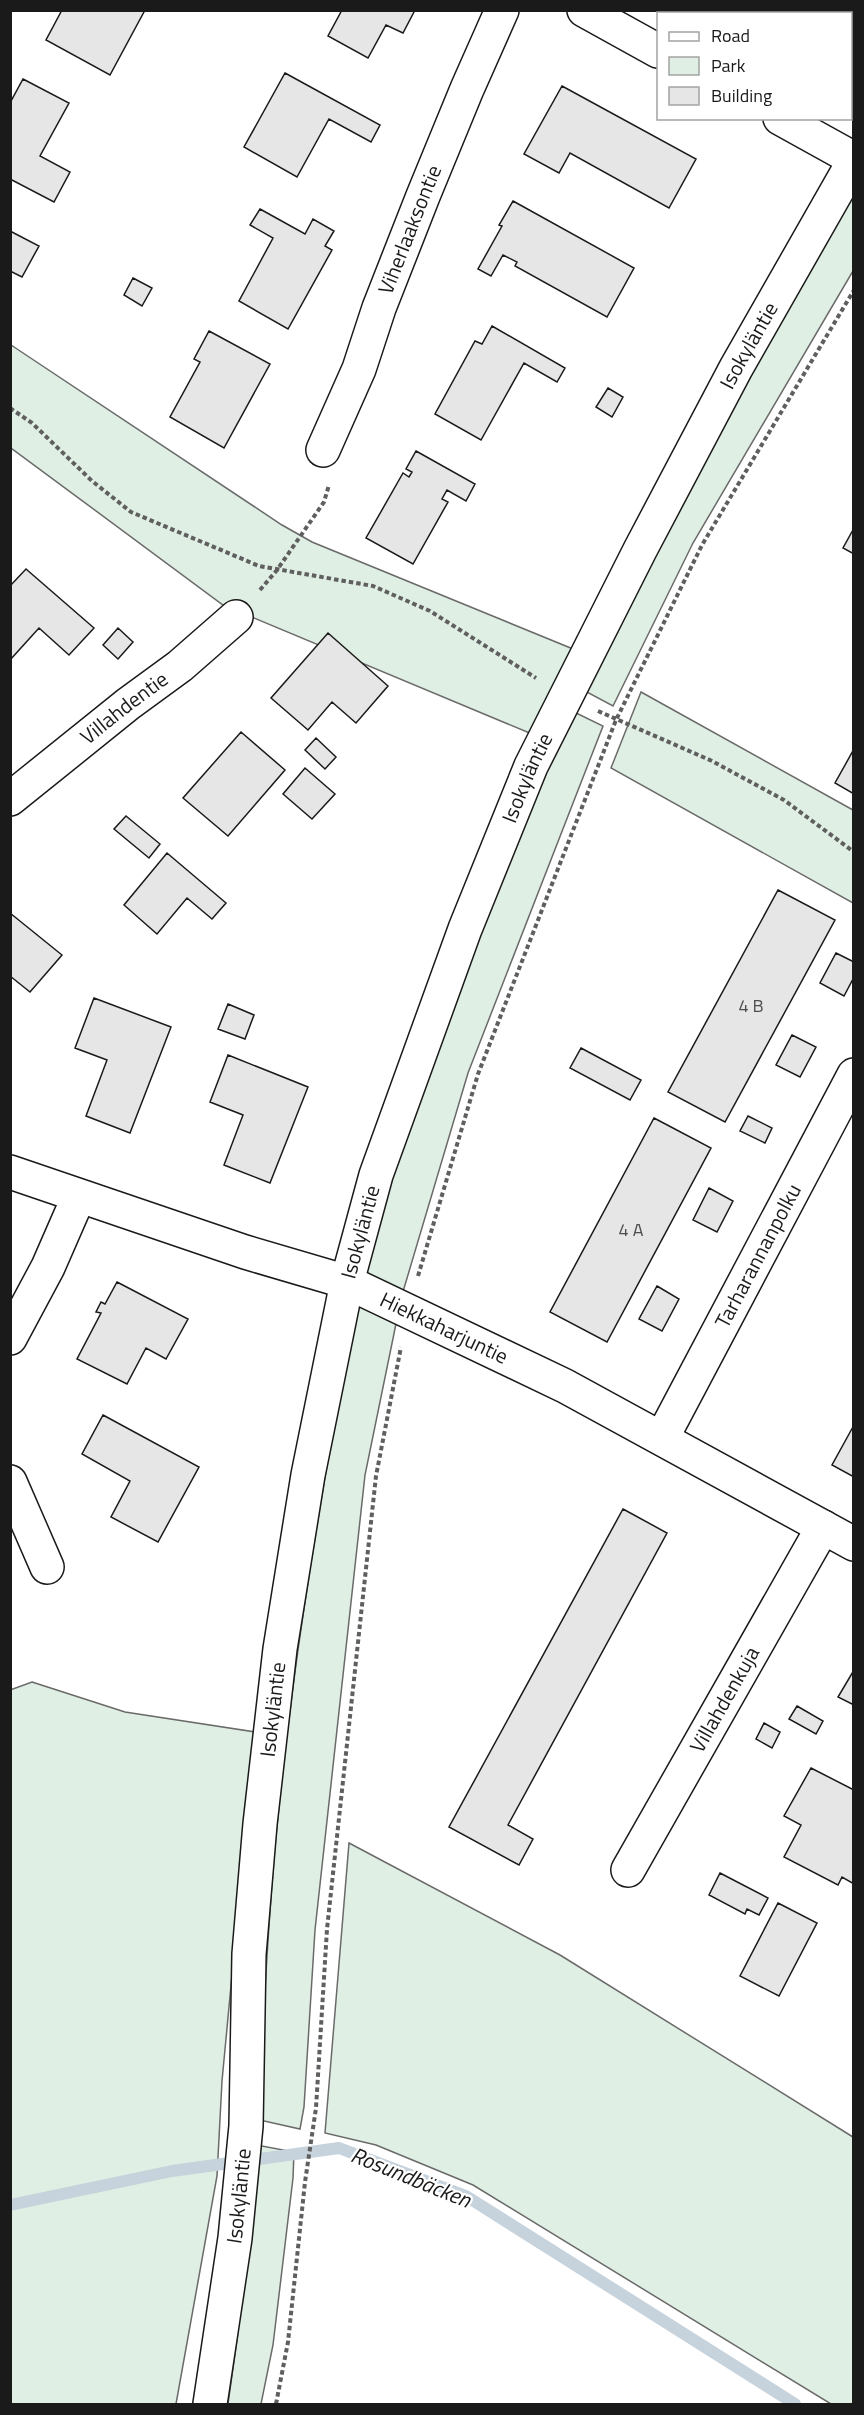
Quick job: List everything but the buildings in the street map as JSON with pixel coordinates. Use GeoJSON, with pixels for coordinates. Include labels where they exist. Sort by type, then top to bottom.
{"type":"FeatureCollection","features":[{"type":"Feature","properties":{"kind":"street","name":"Viherlaaksontie"},"geometry":{"type":"LineString","coordinates":[[323,450],[359,369],[379,308],[423,195],[502,10]]}},
{"type":"Feature","properties":{"kind":"street"},"geometry":{"type":"LineString","coordinates":[[584,10],[657,50]]}},
{"type":"Feature","properties":{"kind":"street"},"geometry":{"type":"LineString","coordinates":[[784,120],[854,160]]}},
{"type":"Feature","properties":{"kind":"street","name":"Isokyläntie"},"geometry":{"type":"LineString","coordinates":[[210,2404],[235,2238],[246,2126],[249,1954],[260,1824],[280,1649],[308,1475],[347,1282],[376,1175],[465,929],[531,766],[597,633],[730,378],[854,160]]}},
{"type":"Feature","properties":{"kind":"street","name":"Villahdentie"},"geometry":{"type":"LineString","coordinates":[[10,799],[128,704],[180,666],[236,617]]}},
{"type":"Feature","properties":{"kind":"street","name":"Tarharannanpolku"},"geometry":{"type":"LineString","coordinates":[[662,1438],[854,1075]]}},
{"type":"Feature","properties":{"kind":"street","name":"Hiekkaharjuntie"},"geometry":{"type":"LineString","coordinates":[[10,1172],[245,1252],[347,1282],[565,1386],[854,1544]]}},
{"type":"Feature","properties":{"kind":"street"},"geometry":{"type":"LineString","coordinates":[[10,1338],[48,1267],[79,1196]]}},
{"type":"Feature","properties":{"kind":"street"},"geometry":{"type":"LineString","coordinates":[[10,1482],[47,1567]]}},
{"type":"Feature","properties":{"kind":"street","name":"Villahdenkuja"},"geometry":{"type":"LineString","coordinates":[[628,1870],[823,1527]]}},
{"type":"Feature","properties":{"kind":"path"},"geometry":{"type":"LineString","coordinates":[[276,2404],[288,2342],[305,2182],[316,2108],[327,1929],[376,1476],[408,1310],[478,1074],[616,720],[702,545],[854,290]]}},
{"type":"Feature","properties":{"kind":"path"},"geometry":{"type":"LineString","coordinates":[[10,408],[32,423],[92,481],[130,512],[259,566],[344,579],[373,586],[430,611],[539,679]]}},
{"type":"Feature","properties":{"kind":"path"},"geometry":{"type":"LineString","coordinates":[[236,617],[277,570],[324,502],[332,472],[323,450]]}},
{"type":"Feature","properties":{"kind":"path"},"geometry":{"type":"LineString","coordinates":[[616,720],[712,761],[774,795],[854,852]]}},
{"type":"Feature","properties":{"kind":"green space"},"geometry":{"type":"Polygon","coordinates":[[[853,185],[853,271],[693,543],[613,706],[583,690],[652,556],[853,185]]]}},
{"type":"Feature","properties":{"kind":"green space"},"geometry":{"type":"Polygon","coordinates":[[[11,345],[282,525],[312,542],[573,649],[532,734],[223,605],[11,448],[11,345]]]}},
{"type":"Feature","properties":{"kind":"green space"},"geometry":{"type":"Polygon","coordinates":[[[641,692],[853,810],[853,903],[611,768],[641,692]]]}},
{"type":"Feature","properties":{"kind":"green space"},"geometry":{"type":"Polygon","coordinates":[[[572,711],[603,726],[468,1073],[402,1295],[364,1277],[390,1180],[478,934],[572,711]]]}},
{"type":"Feature","properties":{"kind":"green space"},"geometry":{"type":"Polygon","coordinates":[[[356,1302],[397,1319],[365,1475],[315,1930],[304,2107],[300,2129],[255,2119],[274,1862],[292,1694],[321,1498],[356,1302]]]}},
{"type":"Feature","properties":{"kind":"green space"},"geometry":{"type":"Polygon","coordinates":[[[32,1682],[125,1712],[255,1732],[222,2081],[217,2176],[176,2404],[11,2404],[10,1690],[32,1682]]]}},
{"type":"Feature","properties":{"kind":"green space"},"geometry":{"type":"Polygon","coordinates":[[[349,1843],[560,1955],[853,2137],[853,2404],[831,2404],[473,2185],[376,2145],[325,2133],[349,1843]]]}},
{"type":"Feature","properties":{"kind":"green space"},"geometry":{"type":"Polygon","coordinates":[[[251,2144],[294,2152],[293,2178],[273,2345],[261,2404],[228,2404],[238,2332],[251,2144]]]}},
{"type":"Feature","properties":{"kind":"waterway","name":"Rosundbäcken"},"geometry":{"type":"LineString","coordinates":[[10,2205],[172,2171],[339,2148],[466,2196],[795,2404]]}}]}
